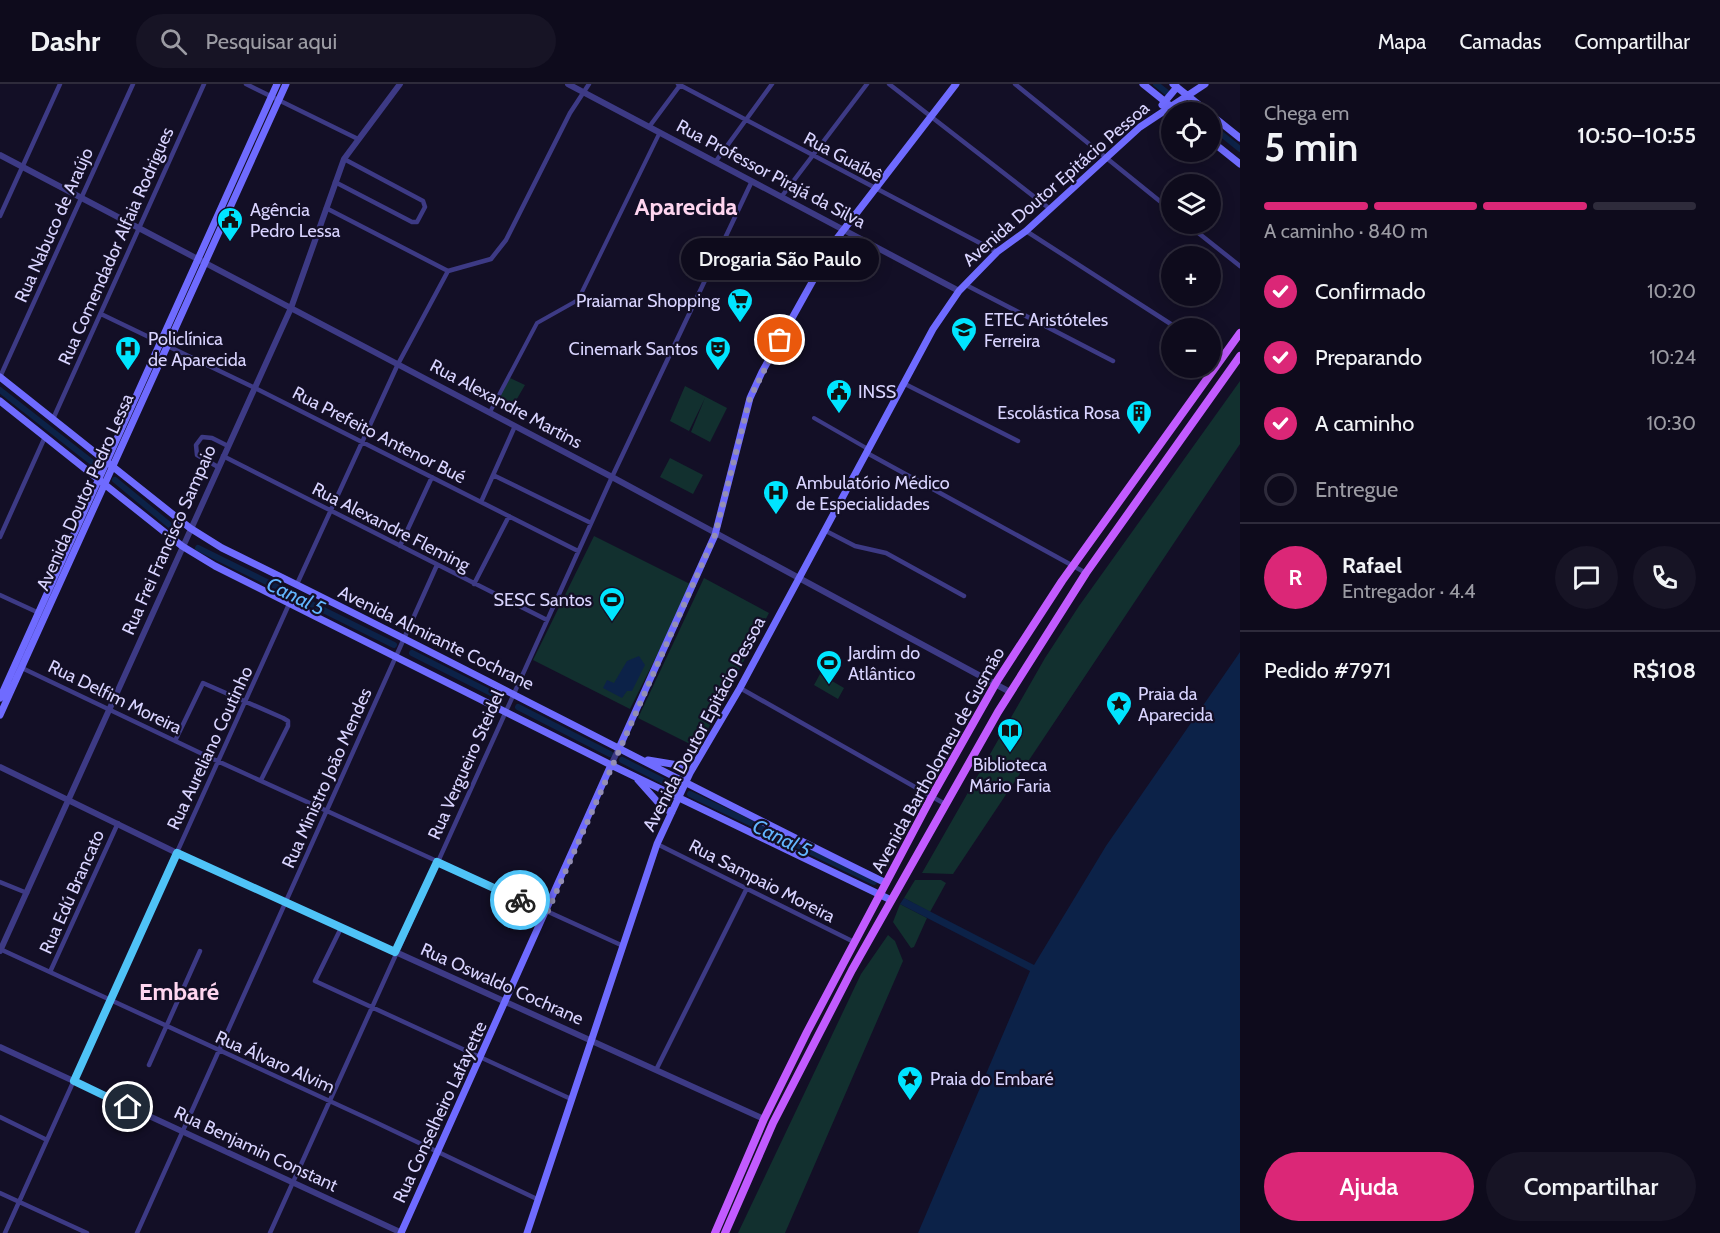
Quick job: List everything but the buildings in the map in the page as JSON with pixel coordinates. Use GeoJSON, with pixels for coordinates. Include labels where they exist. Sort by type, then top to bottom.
{"type":"FeatureCollection","features":[{"type":"Feature","properties":{"kind":"main road","name":"Avenida Doutor Pedro Lessa"},"geometry":{"type":"LineString","coordinates":[[0,698],[107,460],[202,261],[275,97],[277,84]]}},
{"type":"Feature","properties":{"kind":"main road","name":"Avenida Doutor Pedro Lessa"},"geometry":{"type":"LineString","coordinates":[[275,97],[286,84]]}},
{"type":"Feature","properties":{"kind":"main road"},"geometry":{"type":"LineString","coordinates":[[618,749],[715,535],[750,398],[812,282],[844,230],[956,84]]}},
{"type":"Feature","properties":{"kind":"main road"},"geometry":{"type":"LineString","coordinates":[[1143,84],[1166,102]]}},
{"type":"Feature","properties":{"kind":"main road","name":"Avenida Doutor Epitácio Pessoa"},"geometry":{"type":"LineString","coordinates":[[1183,94],[1189,84]]}},
{"type":"Feature","properties":{"kind":"main road","name":"Avenida Doutor Epitácio Pessoa"},"geometry":{"type":"LineString","coordinates":[[1183,94],[1205,84]]}},
{"type":"Feature","properties":{"kind":"main road","name":"Avenida Doutor Epitácio Pessoa"},"geometry":{"type":"LineString","coordinates":[[527,1233],[621,945],[657,844],[690,773],[740,688],[933,329],[959,291],[997,252],[1026,231],[1105,157],[1161,110]]}},
{"type":"Feature","properties":{"kind":"main road"},"geometry":{"type":"LineString","coordinates":[[1221,123],[1240,138]]}},
{"type":"Feature","properties":{"kind":"main road"},"geometry":{"type":"LineString","coordinates":[[1221,149],[1240,164]]}},
{"type":"Feature","properties":{"kind":"main road","name":"Avenida Bartholomeu de Gusmão"},"geometry":{"type":"LineString","coordinates":[[715,1233],[764,1119],[854,942],[932,796],[996,684],[1073,565],[1240,333]]}},
{"type":"Feature","properties":{"kind":"main road","name":"Avenida Doutor Pedro Lessa"},"geometry":{"type":"LineString","coordinates":[[0,715],[114,466],[163,344]]}},
{"type":"Feature","properties":{"kind":"main road","name":"Avenida Bartholomeu de Gusmão"},"geometry":{"type":"LineString","coordinates":[[725,1233],[773,1123],[891,900],[1010,692],[1086,573],[1240,357]]}},
{"type":"Feature","properties":{"kind":"main road","name":"Avenida Almirante Cochrane"},"geometry":{"type":"LineString","coordinates":[[0,377],[107,460],[189,530],[404,641],[641,759],[682,790],[891,900]]}},
{"type":"Feature","properties":{"kind":"main road","name":"Avenida Almirante Cochrane"},"geometry":{"type":"LineString","coordinates":[[0,401],[182,546],[634,775],[682,790],[886,883]]}},
{"type":"Feature","properties":{"kind":"main road"},"geometry":{"type":"LineString","coordinates":[[641,759],[684,766],[690,773]]}},
{"type":"Feature","properties":{"kind":"main road","name":"Rua Conselheiro Lafayette"},"geometry":{"type":"LineString","coordinates":[[402,1233],[483,1057],[612,764]]}},
{"type":"Feature","properties":{"kind":"main road"},"geometry":{"type":"LineString","coordinates":[[634,775],[663,808],[672,812]]}},
{"type":"Feature","properties":{"kind":"street"},"geometry":{"type":"LineString","coordinates":[[0,216],[60,84]]}},
{"type":"Feature","properties":{"kind":"street","name":"Rua Nabuco de Araújo"},"geometry":{"type":"LineString","coordinates":[[0,377],[133,84]]}},
{"type":"Feature","properties":{"kind":"street","name":"Rua Comendador Alfaia Rodrigues"},"geometry":{"type":"LineString","coordinates":[[53,419],[204,84]]}},
{"type":"Feature","properties":{"kind":"street"},"geometry":{"type":"LineString","coordinates":[[246,84],[358,139]]}},
{"type":"Feature","properties":{"kind":"street","name":"Rua Frei Francisco Sampaio"},"geometry":{"type":"LineString","coordinates":[[0,950],[291,308],[344,159],[400,84]]}},
{"type":"Feature","properties":{"kind":"street","name":"Rua Professor Pirajá da Silva"},"geometry":{"type":"LineString","coordinates":[[568,84],[959,291]]}},
{"type":"Feature","properties":{"kind":"street"},"geometry":{"type":"LineString","coordinates":[[326,208],[448,271],[491,258],[506,240],[570,113],[589,84]]}},
{"type":"Feature","properties":{"kind":"street"},"geometry":{"type":"LineString","coordinates":[[649,127],[680,84]]}},
{"type":"Feature","properties":{"kind":"street","name":"Rua Guaíbê"},"geometry":{"type":"LineString","coordinates":[[680,84],[997,252]]}},
{"type":"Feature","properties":{"kind":"street"},"geometry":{"type":"LineString","coordinates":[[716,161],[772,84]]}},
{"type":"Feature","properties":{"kind":"street"},"geometry":{"type":"LineString","coordinates":[[782,196],[867,84]]}},
{"type":"Feature","properties":{"kind":"street"},"geometry":{"type":"LineString","coordinates":[[889,84],[1050,209]]}},
{"type":"Feature","properties":{"kind":"street"},"geometry":{"type":"LineString","coordinates":[[1015,84],[1161,202]]}},
{"type":"Feature","properties":{"kind":"street"},"geometry":{"type":"LineString","coordinates":[[490,412],[537,322],[578,300],[660,132]]}},
{"type":"Feature","properties":{"kind":"street","name":"Rua Alexandre Martins"},"geometry":{"type":"LineString","coordinates":[[0,155],[490,412],[798,580],[1010,692]]}},
{"type":"Feature","properties":{"kind":"street"},"geometry":{"type":"LineString","coordinates":[[335,182],[412,222],[417,222],[425,207],[423,201],[344,159]]}},
{"type":"Feature","properties":{"kind":"street","name":"Rua Vergueiro Steidel"},"geometry":{"type":"LineString","coordinates":[[270,1233],[328,1100],[578,551],[752,181]]}},
{"type":"Feature","properties":{"kind":"street"},"geometry":{"type":"LineString","coordinates":[[1026,231],[1161,318]]}},
{"type":"Feature","properties":{"kind":"street"},"geometry":{"type":"LineString","coordinates":[[1200,234],[1240,266]]}},
{"type":"Feature","properties":{"kind":"street"},"geometry":{"type":"LineString","coordinates":[[297,584],[398,364],[448,271]]}},
{"type":"Feature","properties":{"kind":"street"},"geometry":{"type":"LineString","coordinates":[[966,285],[1113,361]]}},
{"type":"Feature","properties":{"kind":"street","name":"Rua Prefeito Antenor Bué"},"geometry":{"type":"LineString","coordinates":[[100,314],[255,388],[578,551]]}},
{"type":"Feature","properties":{"kind":"street"},"geometry":{"type":"LineString","coordinates":[[905,384],[1018,441]]}},
{"type":"Feature","properties":{"kind":"street"},"geometry":{"type":"LineString","coordinates":[[814,418],[868,451],[1086,573]]}},
{"type":"Feature","properties":{"kind":"street"},"geometry":{"type":"LineString","coordinates":[[481,502],[515,426]]}},
{"type":"Feature","properties":{"kind":"street"},"geometry":{"type":"LineString","coordinates":[[218,467],[197,455],[195,452],[199,440],[207,436],[228,446]]}},
{"type":"Feature","properties":{"kind":"street"},"geometry":{"type":"LineString","coordinates":[[0,537],[45,437]]}},
{"type":"Feature","properties":{"kind":"street","name":"Rua Alexandre Fleming"},"geometry":{"type":"LineString","coordinates":[[223,456],[547,620]]}},
{"type":"Feature","properties":{"kind":"street"},"geometry":{"type":"LineString","coordinates":[[493,475],[591,523]]}},
{"type":"Feature","properties":{"kind":"street"},"geometry":{"type":"LineString","coordinates":[[400,546],[432,477]]}},
{"type":"Feature","properties":{"kind":"street"},"geometry":{"type":"LineString","coordinates":[[474,584],[509,516]]}},
{"type":"Feature","properties":{"kind":"street"},"geometry":{"type":"LineString","coordinates":[[824,530],[855,546],[886,553],[964,596]]}},
{"type":"Feature","properties":{"kind":"street","name":"Rua Ministro João Mendes"},"geometry":{"type":"LineString","coordinates":[[137,1233],[437,565]]}},
{"type":"Feature","properties":{"kind":"street"},"geometry":{"type":"LineString","coordinates":[[0,595],[39,613]]}},
{"type":"Feature","properties":{"kind":"street","name":"Rua Aureliano Coutinho"},"geometry":{"type":"LineString","coordinates":[[5,1233],[247,702],[290,602]]}},
{"type":"Feature","properties":{"kind":"street","name":"Rua Delfim Moreira"},"geometry":{"type":"LineString","coordinates":[[22,668],[175,741],[621,945]]}},
{"type":"Feature","properties":{"kind":"street"},"geometry":{"type":"LineString","coordinates":[[175,741],[203,683],[247,702],[288,722],[261,780]]}},
{"type":"Feature","properties":{"kind":"street"},"geometry":{"type":"LineString","coordinates":[[740,688],[945,804]]}},
{"type":"Feature","properties":{"kind":"street"},"geometry":{"type":"LineString","coordinates":[[612,764],[618,749]]}},
{"type":"Feature","properties":{"kind":"street","name":"Rua Oswaldo Cochrane"},"geometry":{"type":"LineString","coordinates":[[0,767],[177,853],[764,1119]]}},
{"type":"Feature","properties":{"kind":"street","name":"Rua Edú Brancato"},"geometry":{"type":"LineString","coordinates":[[50,972],[118,823]]}},
{"type":"Feature","properties":{"kind":"street","name":"Rua Sampaio Moreira"},"geometry":{"type":"LineString","coordinates":[[657,844],[854,942]]}},
{"type":"Feature","properties":{"kind":"street"},"geometry":{"type":"LineString","coordinates":[[0,882],[27,893]]}},
{"type":"Feature","properties":{"kind":"street"},"geometry":{"type":"LineString","coordinates":[[656,1070],[747,888]]}},
{"type":"Feature","properties":{"kind":"street"},"geometry":{"type":"LineString","coordinates":[[341,928],[315,981],[571,1099]]}},
{"type":"Feature","properties":{"kind":"street","name":"Rua Álvaro Alvim"},"geometry":{"type":"LineString","coordinates":[[0,950],[328,1100],[539,1200]]}},
{"type":"Feature","properties":{"kind":"street"},"geometry":{"type":"LineString","coordinates":[[149,1065],[200,951]]}},
{"type":"Feature","properties":{"kind":"street","name":"Rua Benjamin Constant"},"geometry":{"type":"LineString","coordinates":[[0,1047],[402,1233]]}},
{"type":"Feature","properties":{"kind":"street"},"geometry":{"type":"LineString","coordinates":[[0,1117],[47,1140]]}},
{"type":"Feature","properties":{"kind":"street"},"geometry":{"type":"LineString","coordinates":[[0,1193],[87,1233]]}},
{"type":"Feature","properties":{"kind":"green space"},"geometry":{"type":"Polygon","coordinates":[[[510,378],[525,385],[511,409],[497,401],[510,378]]]}},
{"type":"Feature","properties":{"kind":"green space"},"geometry":{"type":"Polygon","coordinates":[[[1240,381],[1240,444],[953,874],[922,873],[1045,658],[1079,606],[1240,381]]]}},
{"type":"Feature","properties":{"kind":"green space"},"geometry":{"type":"Polygon","coordinates":[[[685,386],[727,408],[710,442],[691,432],[705,398],[689,431],[670,421],[685,386]]]}},
{"type":"Feature","properties":{"kind":"green space"},"geometry":{"type":"Polygon","coordinates":[[[670,458],[703,475],[693,494],[660,477],[670,458]]]}},
{"type":"Feature","properties":{"kind":"green space","name":"SESC Santos"},"geometry":{"type":"Polygon","coordinates":[[[594,536],[692,585],[630,709],[533,660],[594,536]]]}},
{"type":"Feature","properties":{"kind":"green space"},"geometry":{"type":"Polygon","coordinates":[[[704,578],[769,613],[698,748],[638,718],[704,578]]]}},
{"type":"Feature","properties":{"kind":"green space","name":"Jardim do Atlântico"},"geometry":{"type":"Polygon","coordinates":[[[820,674],[844,688],[838,699],[814,685],[820,674]]]}},
{"type":"Feature","properties":{"kind":"green space"},"geometry":{"type":"Polygon","coordinates":[[[915,880],[941,880],[946,883],[930,912],[904,898],[915,880]]]}},
{"type":"Feature","properties":{"kind":"green space"},"geometry":{"type":"Polygon","coordinates":[[[900,904],[927,918],[914,947],[911,948],[893,922],[900,904]]]}},
{"type":"Feature","properties":{"kind":"green space"},"geometry":{"type":"Polygon","coordinates":[[[888,935],[895,941],[903,961],[785,1233],[738,1233],[861,974],[888,935]]]}},
{"type":"Feature","properties":{"kind":"water"},"geometry":{"type":"Polygon","coordinates":[[[1240,652],[1240,1233],[918,1233],[1030,971],[900,904],[904,898],[1034,965],[1106,846],[1240,652]]]}},
{"type":"Feature","properties":{"kind":"water"},"geometry":{"type":"Polygon","coordinates":[[[639,656],[645,665],[632,691],[627,691],[622,698],[603,688],[607,680],[614,683],[627,661],[639,656]]]}},
{"type":"Feature","properties":{"kind":"waterway"},"geometry":{"type":"LineString","coordinates":[[1156,84],[1170,95]]}},
{"type":"Feature","properties":{"kind":"waterway"},"geometry":{"type":"LineString","coordinates":[[1221,134],[1240,149]]}},
{"type":"Feature","properties":{"kind":"waterway","name":"Canal 5"},"geometry":{"type":"LineString","coordinates":[[0,390],[98,467]]}},
{"type":"Feature","properties":{"kind":"waterway","name":"Canal 5"},"geometry":{"type":"LineString","coordinates":[[115,480],[178,532]]}},
{"type":"Feature","properties":{"kind":"waterway","name":"Canal 5"},"geometry":{"type":"LineString","coordinates":[[198,548],[394,645]]}},
{"type":"Feature","properties":{"kind":"waterway","name":"Canal 5"},"geometry":{"type":"LineString","coordinates":[[412,653],[499,697]]}},
{"type":"Feature","properties":{"kind":"waterway","name":"Canal 5"},"geometry":{"type":"LineString","coordinates":[[518,707],[610,754]]}},
{"type":"Feature","properties":{"kind":"waterway","name":"Canal 5"},"geometry":{"type":"LineString","coordinates":[[622,760],[675,787]]}},
{"type":"Feature","properties":{"kind":"waterway","name":"Canal 5"},"geometry":{"type":"LineString","coordinates":[[690,794],[874,882]]}},
{"type":"Feature","properties":{"kind":"way so far"},"geometry":{"type":"LineString","coordinates":[[520,900],[547,913],[715,535],[750,398],[780,340]]}},
{"type":"Feature","properties":{"kind":"place","name":"Agência Pedro Lessa"},"geometry":{"type":"Point","coordinates":[230,243]}},
{"type":"Feature","properties":{"kind":"place","name":"Praiamar Shopping"},"geometry":{"type":"Point","coordinates":[740,324]}},
{"type":"Feature","properties":{"kind":"place","name":"Drogaria São Paulo"},"geometry":{"type":"Point","coordinates":[780,340]}},
{"type":"Feature","properties":{"kind":"place","name":"ETEC Aristóteles Ferreira"},"geometry":{"type":"Point","coordinates":[964,353]}},
{"type":"Feature","properties":{"kind":"place","name":"Policlínica de Aparecida"},"geometry":{"type":"Point","coordinates":[128,372]}},
{"type":"Feature","properties":{"kind":"place","name":"Cinemark Santos"},"geometry":{"type":"Point","coordinates":[718,372]}},
{"type":"Feature","properties":{"kind":"place","name":"INSS"},"geometry":{"type":"Point","coordinates":[839,415]}},
{"type":"Feature","properties":{"kind":"place","name":"Escolástica Rosa"},"geometry":{"type":"Point","coordinates":[1139,436]}},
{"type":"Feature","properties":{"kind":"place","name":"Ambulatório Médico de Especialidades"},"geometry":{"type":"Point","coordinates":[776,516]}},
{"type":"Feature","properties":{"kind":"place","name":"SESC Santos"},"geometry":{"type":"Point","coordinates":[612,623]}},
{"type":"Feature","properties":{"kind":"place","name":"Jardim do Atlântico"},"geometry":{"type":"Point","coordinates":[829,686]}},
{"type":"Feature","properties":{"kind":"place","name":"Praia da Aparecida"},"geometry":{"type":"Point","coordinates":[1119,727]}},
{"type":"Feature","properties":{"kind":"place","name":"Biblioteca Mário Faria"},"geometry":{"type":"Point","coordinates":[1010,754]}},
{"type":"Feature","properties":{"kind":"place","name":"Praia do Embaré"},"geometry":{"type":"Point","coordinates":[910,1102]}},
{"type":"Feature","properties":{"kind":"district","name":"Aparecida"},"geometry":{"type":"Point","coordinates":[686,206]}},
{"type":"Feature","properties":{"kind":"district","name":"Embaré"},"geometry":{"type":"Point","coordinates":[179,991]}},
{"type":"Feature","properties":{"kind":"route"},"geometry":{"type":"LineString","coordinates":[[128,1107],[74,1081],[177,853],[395,952],[437,862],[520,900]]}}]}
